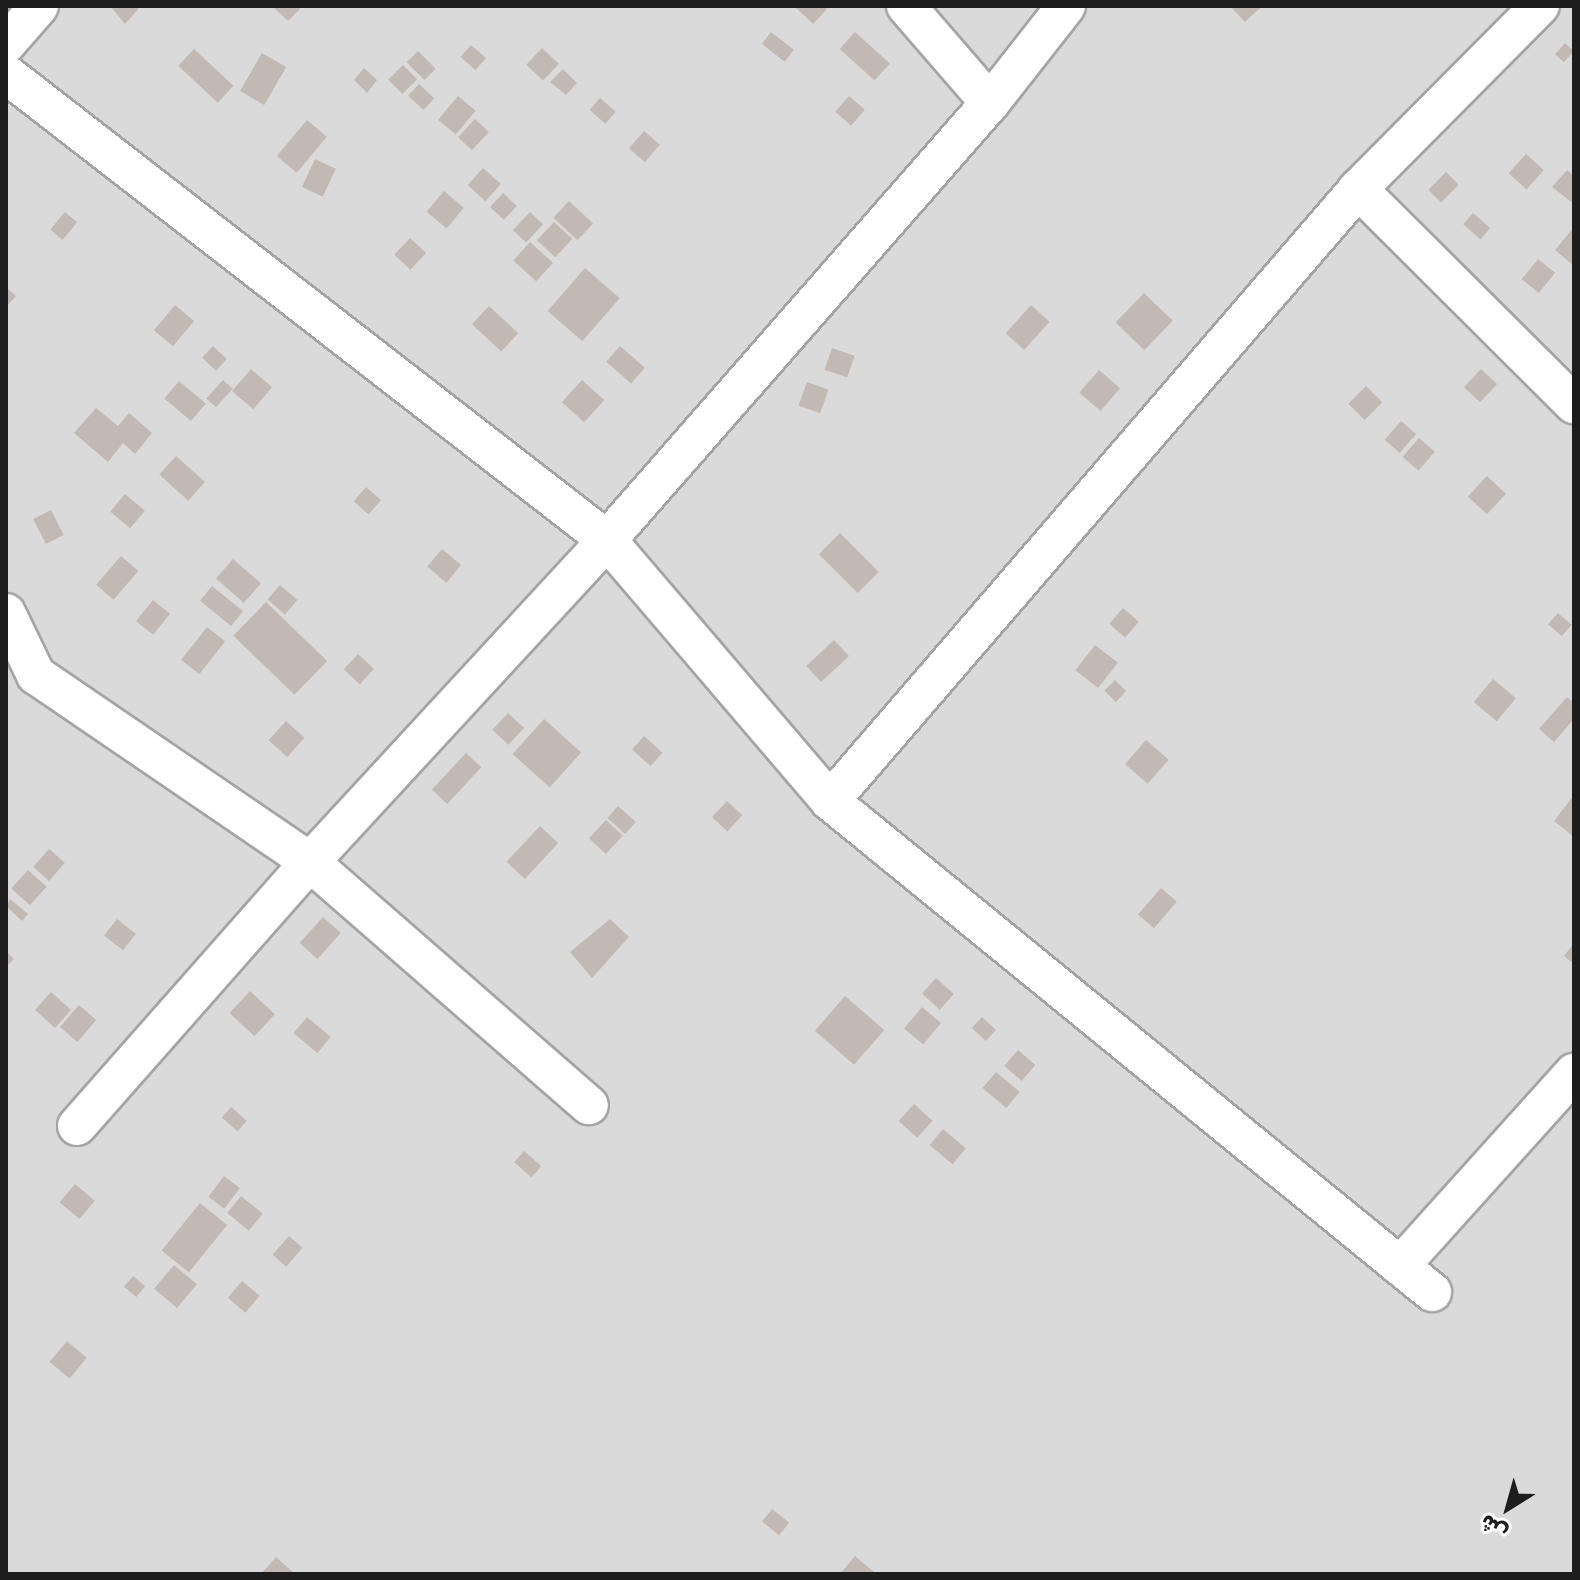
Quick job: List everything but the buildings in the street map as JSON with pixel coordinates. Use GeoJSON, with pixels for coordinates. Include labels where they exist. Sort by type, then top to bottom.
{"type":"FeatureCollection","features":[{"type":"Feature","properties":{"kind":"street"},"geometry":{"type":"LineString","coordinates":[[6,44],[39,6]]}},
{"type":"Feature","properties":{"kind":"street"},"geometry":{"type":"LineString","coordinates":[[906,6],[990,103]]}},
{"type":"Feature","properties":{"kind":"street"},"geometry":{"type":"LineString","coordinates":[[77,1126],[310,862],[607,540],[990,103],[1066,6]]}},
{"type":"Feature","properties":{"kind":"street"},"geometry":{"type":"LineString","coordinates":[[830,801],[1358,189],[1540,6]]}},
{"type":"Feature","properties":{"kind":"street"},"geometry":{"type":"LineString","coordinates":[[6,74],[607,540],[830,801],[1432,1292]]}},
{"type":"Feature","properties":{"kind":"street"},"geometry":{"type":"LineString","coordinates":[[1358,189],[1574,404]]}},
{"type":"Feature","properties":{"kind":"street"},"geometry":{"type":"LineString","coordinates":[[6,613],[36,675],[310,862],[589,1105]]}},
{"type":"Feature","properties":{"kind":"street"},"geometry":{"type":"LineString","coordinates":[[1400,1266],[1574,1073]]}},
{"type":"Feature","properties":{"kind":"shaded area"},"geometry":{"type":"Polygon","coordinates":[[[6,6],[1574,6],[1574,1574],[6,1574],[6,6]]]}}]}
